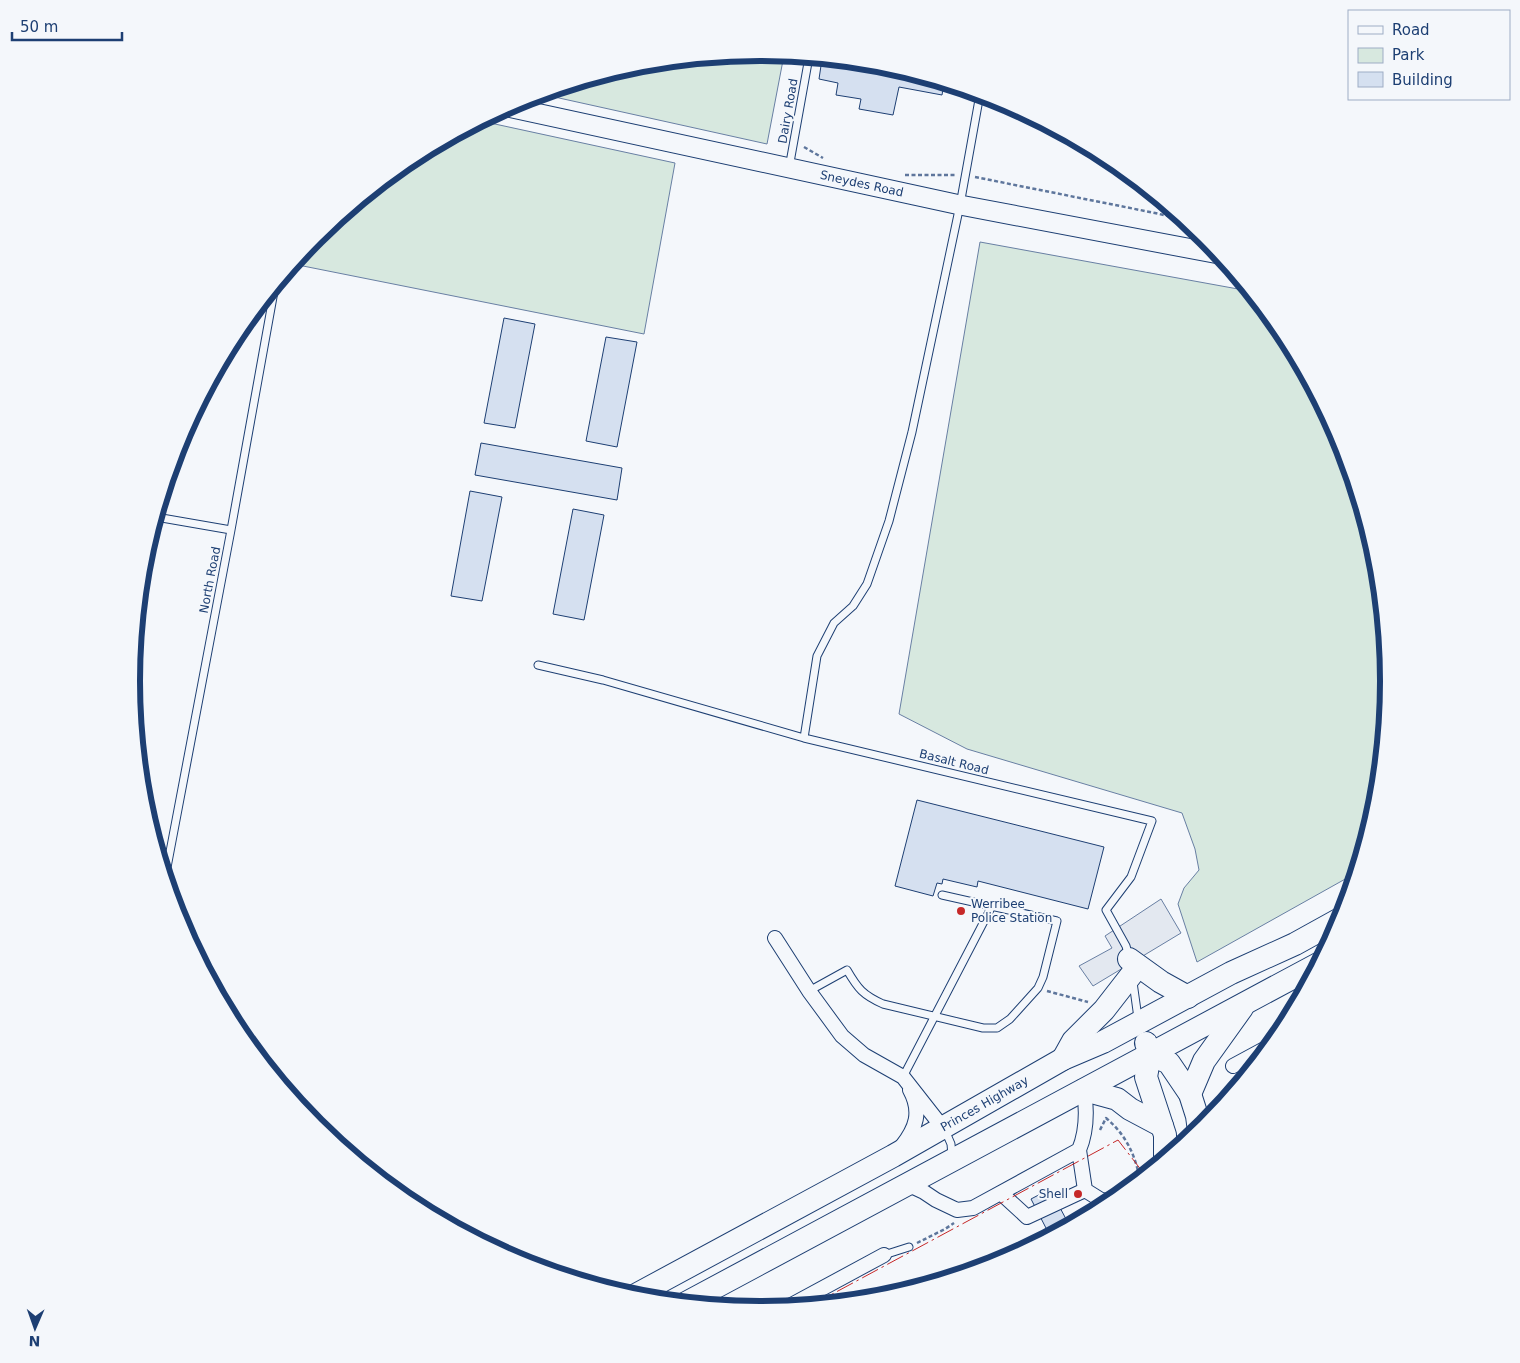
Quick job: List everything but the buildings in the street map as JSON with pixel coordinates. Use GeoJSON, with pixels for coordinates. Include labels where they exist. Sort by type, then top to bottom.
{"type":"FeatureCollection","features":[{"type":"Feature","properties":{"kind":"highway","name":"Princes Highway"},"geometry":{"type":"LineString","coordinates":[[644,1291],[893,1156],[1063,1059],[1103,1042],[1231,973],[1295,944],[1331,924]]}},
{"type":"Feature","properties":{"kind":"highway"},"geometry":{"type":"LineString","coordinates":[[1063,1059],[1073,1041],[1104,1010],[1127,982],[1130,966],[1188,997]]}},
{"type":"Feature","properties":{"kind":"highway"},"geometry":{"type":"LineString","coordinates":[[696,1298],[1309,969]]}},
{"type":"Feature","properties":{"kind":"highway"},"geometry":{"type":"LineString","coordinates":[[1190,1094],[1204,1061],[1248,1001]]}},
{"type":"Feature","properties":{"kind":"highway"},"geometry":{"type":"LineString","coordinates":[[1138,1023],[1150,1054],[1146,1077],[1162,1126],[1165,1151]]}},
{"type":"Feature","properties":{"kind":"highway"},"geometry":{"type":"LineString","coordinates":[[1150,1054],[1169,1063],[1190,1094],[1197,1122]]}},
{"type":"Feature","properties":{"kind":"highway"},"geometry":{"type":"LineString","coordinates":[[1084,1090],[1117,1099],[1130,1109],[1162,1126]]}},
{"type":"Feature","properties":{"kind":"main road","name":"Sneydes Road"},"geometry":{"type":"LineString","coordinates":[[520,110],[960,205],[1207,252]]}},
{"type":"Feature","properties":{"kind":"street"},"geometry":{"type":"LineString","coordinates":[[775,938],[809,991],[842,1036],[864,1055],[903,1077],[943,1128]]}},
{"type":"Feature","properties":{"kind":"street"},"geometry":{"type":"LineString","coordinates":[[1233,1066],[1256,1054]]}},
{"type":"Feature","properties":{"kind":"street"},"geometry":{"type":"LineString","coordinates":[[893,1156],[911,1134],[916,1117],[916,1102],[903,1077]]}},
{"type":"Feature","properties":{"kind":"street"},"geometry":{"type":"LineString","coordinates":[[1084,1090],[1087,1108],[1080,1150],[1086,1190],[1101,1200]]}},
{"type":"Feature","properties":{"kind":"street"},"geometry":{"type":"LineString","coordinates":[[909,1184],[957,1210],[973,1208],[1080,1150]]}},
{"type":"Feature","properties":{"kind":"street"},"geometry":{"type":"LineString","coordinates":[[1001,1193],[1027,1217],[1086,1190]]}},
{"type":"Feature","properties":{"kind":"street"},"geometry":{"type":"LineString","coordinates":[[800,1300],[884,1254]]}},
{"type":"Feature","properties":{"kind":"lane","name":"Dairy Road"},"geometry":{"type":"LineString","coordinates":[[789,168],[808,64]]}},
{"type":"Feature","properties":{"kind":"lane"},"geometry":{"type":"LineString","coordinates":[[804,738],[817,656],[834,623],[853,606],[867,584],[889,521],[912,432],[960,205],[979,101]]}},
{"type":"Feature","properties":{"kind":"lane","name":"North Road"},"geometry":{"type":"LineString","coordinates":[[168,864],[273,298]]}},
{"type":"Feature","properties":{"kind":"lane"},"geometry":{"type":"LineString","coordinates":[[162,518],[231,530]]}},
{"type":"Feature","properties":{"kind":"lane","name":"Basalt Road"},"geometry":{"type":"LineString","coordinates":[[538,665],[603,680],[804,738],[1152,822],[1131,877],[1106,910],[1126,946],[1138,1023]]}},
{"type":"Feature","properties":{"kind":"lane"},"geometry":{"type":"LineString","coordinates":[[809,991],[847,970],[858,989],[868,997],[883,1004],[983,1028],[997,1028],[1010,1019],[1038,988],[1043,977],[1057,921],[942,895]]}},
{"type":"Feature","properties":{"kind":"lane"},"geometry":{"type":"LineString","coordinates":[[903,1077],[992,906]]}},
{"type":"Feature","properties":{"kind":"lane"},"geometry":{"type":"LineString","coordinates":[[943,1128],[951,1144],[950,1162]]}},
{"type":"Feature","properties":{"kind":"lane"},"geometry":{"type":"LineString","coordinates":[[884,1254],[909,1247]]}},
{"type":"Feature","properties":{"kind":"path"},"geometry":{"type":"LineString","coordinates":[[794,142],[812,150],[826,160]]}},
{"type":"Feature","properties":{"kind":"path"},"geometry":{"type":"LineString","coordinates":[[898,174],[965,175],[1171,217]]}},
{"type":"Feature","properties":{"kind":"path"},"geometry":{"type":"LineString","coordinates":[[1038,988],[1096,1004]]}},
{"type":"Feature","properties":{"kind":"path"},"geometry":{"type":"LineString","coordinates":[[1106,1118],[1117,1127],[1136,1158],[1139,1173]]}},
{"type":"Feature","properties":{"kind":"path"},"geometry":{"type":"LineString","coordinates":[[909,1247],[945,1229],[973,1208]]}},
{"type":"Feature","properties":{"kind":"green space"},"geometry":{"type":"Polygon","coordinates":[[[783,62],[767,144],[553,97],[599,82],[639,73],[719,63],[783,62]]]}},
{"type":"Feature","properties":{"kind":"green space"},"geometry":{"type":"Polygon","coordinates":[[[490,123],[675,163],[644,334],[301,266],[321,243],[382,189],[450,144],[490,123]]]}},
{"type":"Feature","properties":{"kind":"green space"},"geometry":{"type":"Polygon","coordinates":[[[980,242],[1240,289],[1276,337],[1316,407],[1333,444],[1347,482],[1368,560],[1379,641],[1379,722],[1368,803],[1348,877],[1197,962],[1178,904],[1184,888],[1199,870],[1195,849],[1182,813],[967,749],[899,714],[980,242]]]}},
{"type":"Feature","properties":{"kind":"shaded area"},"geometry":{"type":"Polygon","coordinates":[[[1161,899],[1181,933],[1093,986],[1079,966],[1112,948],[1105,936],[1161,899]]]}},
{"type":"Feature","properties":{"kind":"power"},"geometry":{"type":"LineString","coordinates":[[826,1298],[1118,1140],[1142,1171]]}},
{"type":"Feature","properties":{"kind":"place","name":"Werribee Police Station"},"geometry":{"type":"Point","coordinates":[961,911]}},
{"type":"Feature","properties":{"kind":"place","name":"Shell"},"geometry":{"type":"Point","coordinates":[1078,1194]}}]}
